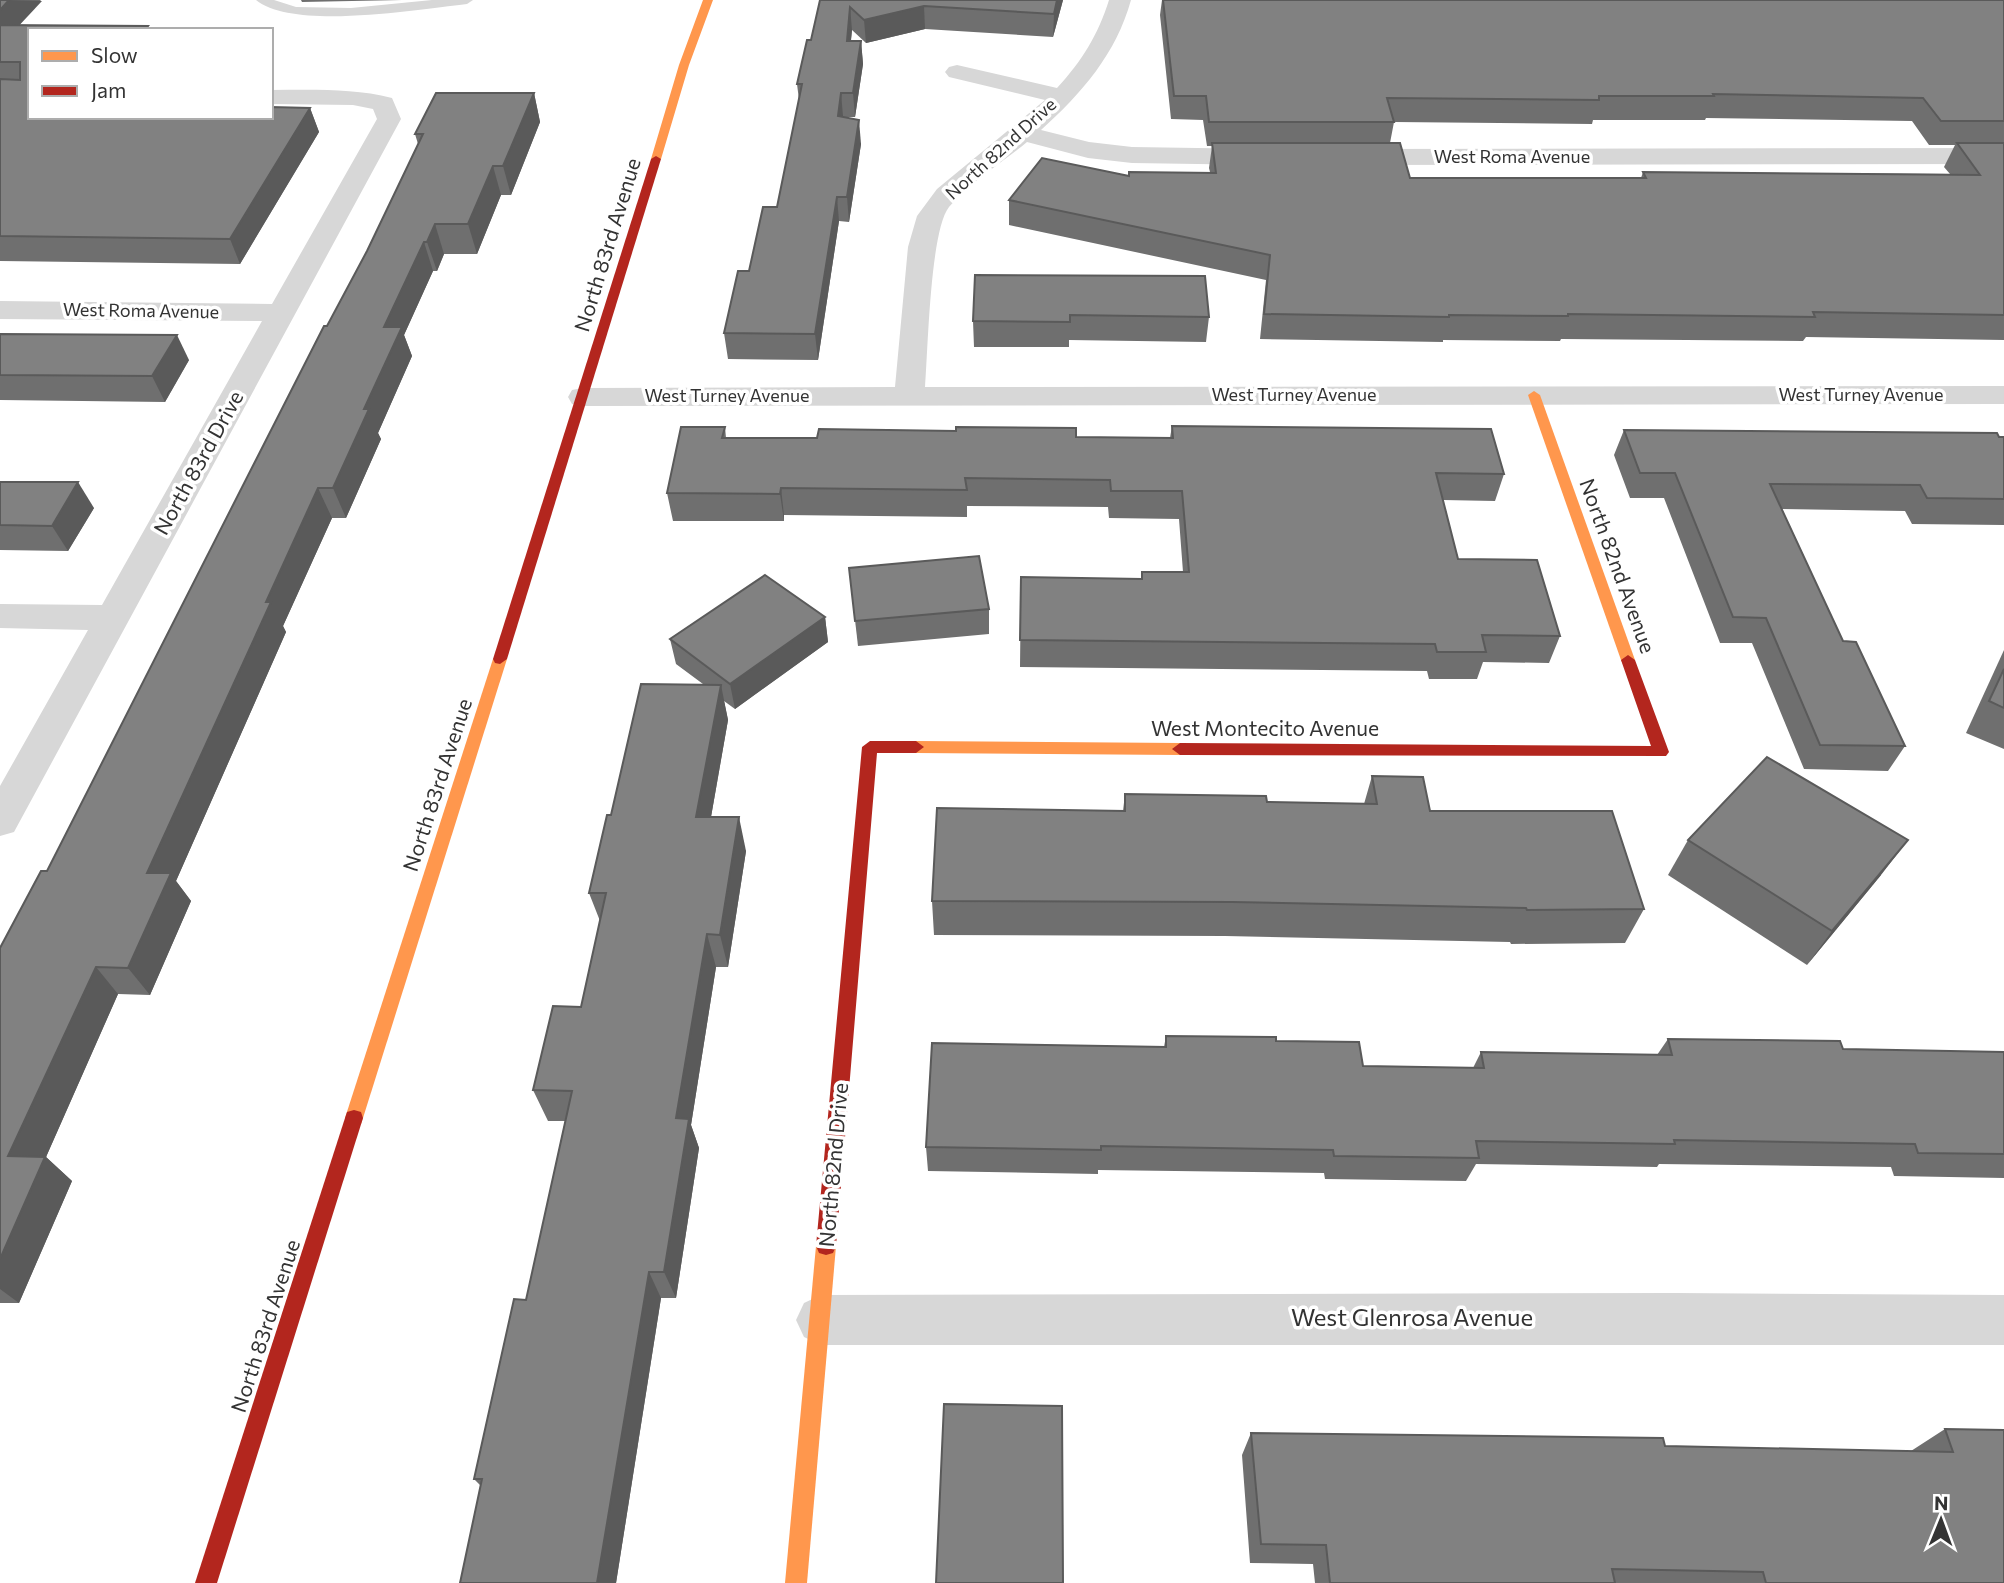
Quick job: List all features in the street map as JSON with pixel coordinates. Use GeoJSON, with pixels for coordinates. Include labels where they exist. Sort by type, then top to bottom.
{"type":"FeatureCollection","features":[{"type":"Feature","properties":{"kind":"main road","name":"North 83rd Avenue"},"geometry":{"type":"LineString","coordinates":[[206,1583],[583,397],[684,65],[708,0]]}},
{"type":"Feature","properties":{"kind":"main road","name":"North 82nd Avenue"},"geometry":{"type":"LineString","coordinates":[[1534,395],[1661,752]]}},
{"type":"Feature","properties":{"kind":"main road","name":"West Montecito Avenue"},"geometry":{"type":"LineString","coordinates":[[870,747],[1661,752]]}},
{"type":"Feature","properties":{"kind":"main road","name":"North 82nd Drive"},"geometry":{"type":"LineString","coordinates":[[796,1583],[870,747]]}},
{"type":"Feature","properties":{"kind":"street","name":"North 82nd Drive"},"geometry":{"type":"LineString","coordinates":[[909,396],[922,246],[930,216],[951,190],[1023,133],[1084,73],[1103,47],[1117,19],[1120,0]]}},
{"type":"Feature","properties":{"kind":"street"},"geometry":{"type":"LineString","coordinates":[[957,72],[1060,96]]}},
{"type":"Feature","properties":{"kind":"street","name":"North 83rd Drive"},"geometry":{"type":"LineString","coordinates":[[0,821],[389,118],[383,103],[353,98],[273,97]]}},
{"type":"Feature","properties":{"kind":"street"},"geometry":{"type":"LineString","coordinates":[[1023,133],[1088,150],[1132,155],[1286,157]]}},
{"type":"Feature","properties":{"kind":"street","name":"West Roma Avenue"},"geometry":{"type":"LineString","coordinates":[[1327,157],[2004,156]]}},
{"type":"Feature","properties":{"kind":"street","name":"West Roma Avenue"},"geometry":{"type":"LineString","coordinates":[[0,310],[282,313]]}},
{"type":"Feature","properties":{"kind":"street","name":"West Turney Avenue"},"geometry":{"type":"LineString","coordinates":[[583,397],[2004,394]]}},
{"type":"Feature","properties":{"kind":"street"},"geometry":{"type":"LineString","coordinates":[[0,616],[112,618]]}},
{"type":"Feature","properties":{"kind":"street","name":"West Glenrosa Avenue"},"geometry":{"type":"LineString","coordinates":[[821,1320],[2004,1320]]}},
{"type":"Feature","properties":{"kind":"lane"},"geometry":{"type":"LineString","coordinates":[[262,0],[295,11],[351,12],[467,0]]}},
{"type":"Feature","properties":{"kind":"building"},"geometry":{"type":"Polygon","coordinates":[[[0,0],[9,0],[0,10],[0,0]]]}},
{"type":"Feature","properties":{"kind":"building"},"geometry":{"type":"Polygon","coordinates":[[[820,0],[1057,0],[1054,14],[924,6],[864,20],[850,7],[847,41],[861,41],[853,93],[841,93],[838,116],[859,120],[847,197],[837,197],[815,334],[724,333],[738,271],[749,271],[763,207],[777,207],[802,84],[797,84],[820,0]]]}},
{"type":"Feature","properties":{"kind":"building"},"geometry":{"type":"Polygon","coordinates":[[[1163,0],[2004,0],[2004,121],[1941,121],[1923,98],[1713,94],[1714,96],[1599,96],[1599,100],[1387,98],[1394,122],[1209,122],[1206,96],[1174,96],[1163,0]]]}},
{"type":"Feature","properties":{"kind":"building"},"geometry":{"type":"Polygon","coordinates":[[[0,25],[148,26],[28,28],[28,119],[273,119],[273,107],[310,108],[230,239],[0,236],[0,79],[20,80],[20,62],[0,62],[0,25]]]}},
{"type":"Feature","properties":{"kind":"building"},"geometry":{"type":"Polygon","coordinates":[[[436,93],[534,93],[503,166],[493,166],[468,224],[435,224],[384,327],[402,327],[364,409],[369,409],[333,488],[318,488],[266,602],[271,602],[147,873],[171,873],[128,968],[96,967],[8,1156],[45,1157],[0,1259],[0,948],[41,871],[47,871],[324,326],[327,326],[367,251],[423,134],[415,134],[436,93]]]}},
{"type":"Feature","properties":{"kind":"building"},"geometry":{"type":"Polygon","coordinates":[[[1212,143],[1400,143],[1410,178],[1646,178],[1643,172],[1980,175],[1957,143],[2004,143],[2004,315],[1813,312],[1815,317],[1568,314],[1449,317],[1264,314],[1270,255],[1009,200],[1042,158],[1129,176],[1129,172],[1216,173],[1212,143]]]}},
{"type":"Feature","properties":{"kind":"building"},"geometry":{"type":"Polygon","coordinates":[[[975,275],[1205,276],[1209,317],[1070,315],[1070,322],[973,321],[975,275]]]}},
{"type":"Feature","properties":{"kind":"building"},"geometry":{"type":"Polygon","coordinates":[[[0,334],[177,335],[152,376],[0,375],[0,334]]]}},
{"type":"Feature","properties":{"kind":"building"},"geometry":{"type":"Polygon","coordinates":[[[1172,426],[1491,429],[1504,474],[1436,473],[1458,559],[1537,560],[1560,636],[1482,635],[1486,652],[1437,652],[1435,644],[1020,640],[1021,577],[1142,579],[1142,572],[1189,572],[1182,491],[1111,491],[1110,480],[965,478],[967,490],[781,488],[780,494],[667,493],[681,427],[725,427],[722,438],[817,438],[819,429],[956,431],[956,427],[1076,428],[1076,437],[1173,438],[1172,426]]]}},
{"type":"Feature","properties":{"kind":"building"},"geometry":{"type":"Polygon","coordinates":[[[1624,430],[1997,433],[1999,437],[2004,437],[2004,499],[1927,498],[1920,485],[1770,484],[1843,641],[1856,642],[1905,746],[1820,745],[1766,618],[1733,617],[1675,473],[1640,473],[1624,430]]]}},
{"type":"Feature","properties":{"kind":"building"},"geometry":{"type":"Polygon","coordinates":[[[0,482],[78,482],[52,526],[0,525],[0,482]]]}},
{"type":"Feature","properties":{"kind":"building"},"geometry":{"type":"Polygon","coordinates":[[[979,556],[989,609],[855,621],[849,568],[979,556]]]}},
{"type":"Feature","properties":{"kind":"building"},"geometry":{"type":"Polygon","coordinates":[[[765,575],[825,617],[730,684],[670,639],[765,575]]]}},
{"type":"Feature","properties":{"kind":"building"},"geometry":{"type":"Polygon","coordinates":[[[2004,669],[2004,708],[1989,701],[2004,669]]]}},
{"type":"Feature","properties":{"kind":"building"},"geometry":{"type":"Polygon","coordinates":[[[641,684],[721,685],[696,817],[739,817],[720,935],[707,934],[676,1118],[689,1119],[664,1272],[649,1272],[597,1583],[460,1583],[482,1479],[474,1479],[514,1299],[526,1300],[572,1091],[533,1090],[553,1006],[581,1007],[606,893],[589,893],[607,815],[611,815],[641,684]]]}},
{"type":"Feature","properties":{"kind":"building"},"geometry":{"type":"Polygon","coordinates":[[[1767,757],[1908,840],[1832,931],[1688,840],[1767,757]]]}},
{"type":"Feature","properties":{"kind":"building"},"geometry":{"type":"Polygon","coordinates":[[[1372,776],[1423,777],[1430,811],[1612,811],[1644,909],[1527,910],[1232,902],[932,901],[937,808],[1125,811],[1125,794],[1266,796],[1267,802],[1377,804],[1372,776]]]}},
{"type":"Feature","properties":{"kind":"building"},"geometry":{"type":"Polygon","coordinates":[[[1166,1036],[1276,1037],[1276,1041],[1359,1042],[1363,1066],[1484,1068],[1481,1052],[1672,1055],[1668,1039],[1840,1041],[1843,1049],[2004,1052],[2004,1154],[1918,1153],[1915,1144],[1674,1140],[1675,1144],[1476,1141],[1479,1158],[1334,1156],[1333,1150],[1101,1146],[1101,1150],[926,1147],[932,1043],[1166,1047],[1166,1036]]]}},
{"type":"Feature","properties":{"kind":"building"},"geometry":{"type":"Polygon","coordinates":[[[944,1404],[1062,1406],[1063,1583],[936,1583],[944,1404]]]}},
{"type":"Feature","properties":{"kind":"building"},"geometry":{"type":"Polygon","coordinates":[[[1945,1429],[2004,1430],[2004,1583],[1766,1583],[1763,1572],[1612,1569],[1615,1583],[1330,1583],[1326,1545],[1261,1544],[1251,1433],[1663,1438],[1665,1446],[1953,1452],[1945,1429]]]}},
{"type":"Feature","properties":{"kind":"traffic: slow"},"geometry":{"type":"LineString","coordinates":[[656,159],[684,65],[708,0]]}},
{"type":"Feature","properties":{"kind":"traffic: slow"},"geometry":{"type":"LineString","coordinates":[[1534,395],[1628,660]]}},
{"type":"Feature","properties":{"kind":"traffic: slow"},"geometry":{"type":"LineString","coordinates":[[354,1118],[500,659]]}},
{"type":"Feature","properties":{"kind":"traffic: slow"},"geometry":{"type":"LineString","coordinates":[[916,747],[1180,749]]}},
{"type":"Feature","properties":{"kind":"traffic: slow"},"geometry":{"type":"LineString","coordinates":[[796,1583],[826,1246]]}},
{"type":"Feature","properties":{"kind":"traffic: jam"},"geometry":{"type":"LineString","coordinates":[[500,659],[656,159]]}},
{"type":"Feature","properties":{"kind":"traffic: jam"},"geometry":{"type":"LineString","coordinates":[[1180,749],[1661,752],[1628,660]]}},
{"type":"Feature","properties":{"kind":"traffic: jam"},"geometry":{"type":"LineString","coordinates":[[826,1246],[870,747],[916,747]]}},
{"type":"Feature","properties":{"kind":"traffic: jam"},"geometry":{"type":"LineString","coordinates":[[206,1583],[354,1118]]}}]}
